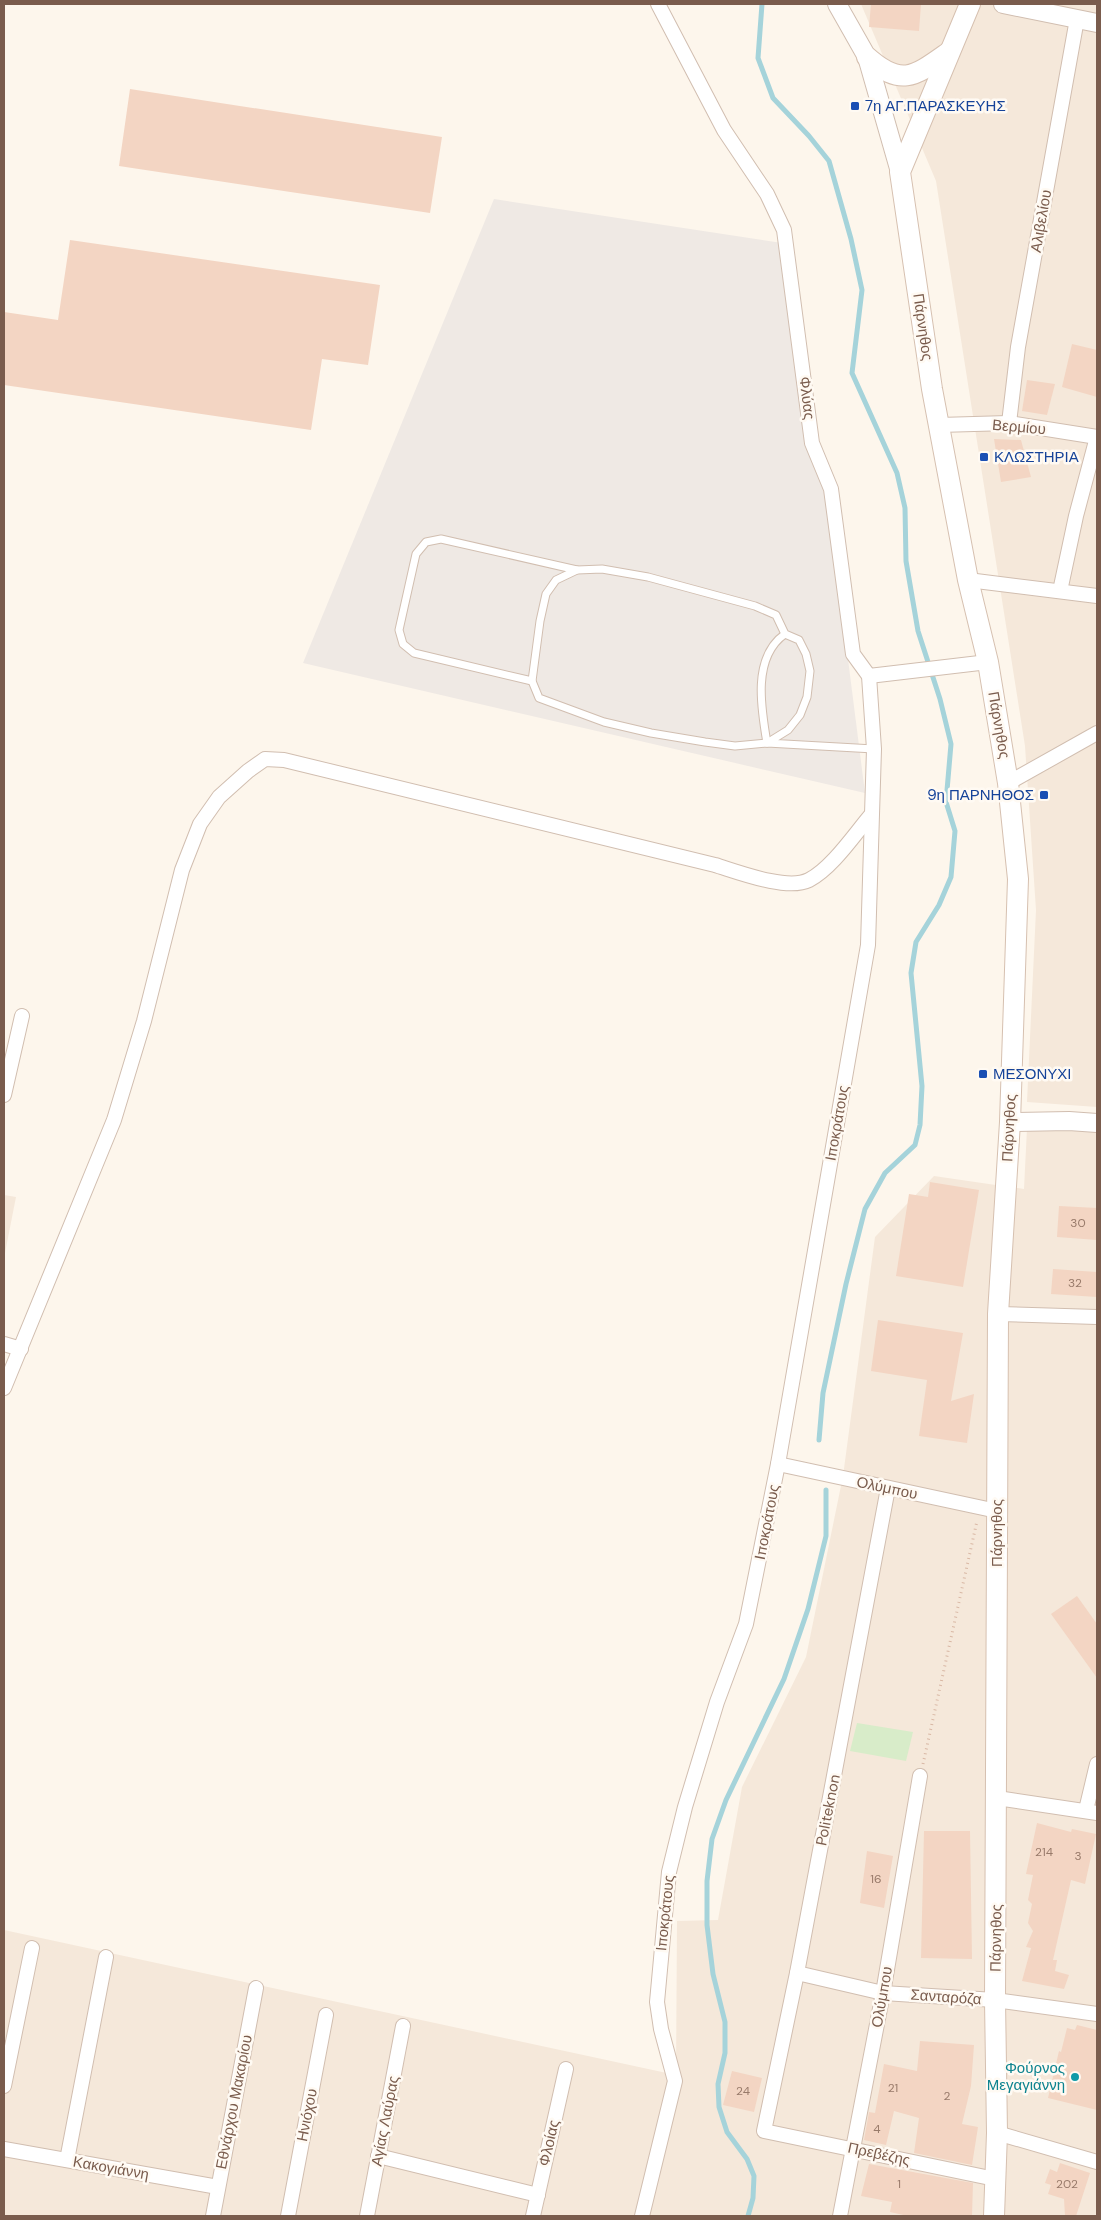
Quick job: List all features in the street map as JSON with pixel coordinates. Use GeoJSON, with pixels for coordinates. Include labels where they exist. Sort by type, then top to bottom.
{"type":"FeatureCollection","features":[{"type":"Feature","properties":{"kind":"main road"},"geometry":{"type":"LineString","coordinates":[[900,172],[970,4]]}},
{"type":"Feature","properties":{"kind":"main road"},"geometry":{"type":"LineString","coordinates":[[867,57],[884,71],[902,76],[921,72],[949,52]]}},
{"type":"Feature","properties":{"kind":"main road","name":"Πάρνηθος"},"geometry":{"type":"LineString","coordinates":[[900,172],[932,389],[968,580],[988,662],[1008,783],[1018,879],[1010,1122],[988,1510],[997,1798],[995,2000],[997,2134],[994,2216]]}},
{"type":"Feature","properties":{"kind":"street","name":"Φλύας"},"geometry":{"type":"LineString","coordinates":[[658,4],[724,130],[767,194],[784,230],[812,443],[831,488],[853,654],[870,676]]}},
{"type":"Feature","properties":{"kind":"street"},"geometry":{"type":"LineString","coordinates":[[838,4],[867,57],[900,172]]}},
{"type":"Feature","properties":{"kind":"street"},"geometry":{"type":"LineString","coordinates":[[1003,4],[1097,23]]}},
{"type":"Feature","properties":{"kind":"street","name":"Αλιβελίου"},"geometry":{"type":"LineString","coordinates":[[1009,423],[1018,347],[1077,19]]}},
{"type":"Feature","properties":{"kind":"street","name":"Βερμίου"},"geometry":{"type":"LineString","coordinates":[[939,425],[1009,423],[1097,437]]}},
{"type":"Feature","properties":{"kind":"street"},"geometry":{"type":"LineString","coordinates":[[1060,591],[1076,516],[1097,437]]}},
{"type":"Feature","properties":{"kind":"street"},"geometry":{"type":"LineString","coordinates":[[968,580],[1097,596]]}},
{"type":"Feature","properties":{"kind":"street"},"geometry":{"type":"LineString","coordinates":[[4,1388],[114,1120],[144,1021],[182,870],[200,824],[219,797],[248,771],[265,759],[284,760],[715,865],[775,882],[808,880],[824,869],[871,816],[874,749],[870,676],[988,662]]}},
{"type":"Feature","properties":{"kind":"street"},"geometry":{"type":"LineString","coordinates":[[1008,783],[1097,733]]}},
{"type":"Feature","properties":{"kind":"street","name":"Ιποκράτους"},"geometry":{"type":"LineString","coordinates":[[642,2216],[674,2091],[675,2080],[661,2029],[658,2008],[669,1872],[685,1807],[717,1702],[746,1624],[778,1464],[868,944],[871,816]]}},
{"type":"Feature","properties":{"kind":"street"},"geometry":{"type":"LineString","coordinates":[[4,1095],[22,1016]]}},
{"type":"Feature","properties":{"kind":"street"},"geometry":{"type":"LineString","coordinates":[[1010,1122],[1069,1121],[1097,1123]]}},
{"type":"Feature","properties":{"kind":"street"},"geometry":{"type":"LineString","coordinates":[[998,1314],[1097,1317]]}},
{"type":"Feature","properties":{"kind":"street"},"geometry":{"type":"LineString","coordinates":[[4,1344],[21,1349]]}},
{"type":"Feature","properties":{"kind":"street","name":"Ολύμπου"},"geometry":{"type":"LineString","coordinates":[[778,1464],[988,1510]]}},
{"type":"Feature","properties":{"kind":"street","name":"Politeknon"},"geometry":{"type":"LineString","coordinates":[[764,2130],[797,1973],[888,1488]]}},
{"type":"Feature","properties":{"kind":"street"},"geometry":{"type":"LineString","coordinates":[[997,1798],[1092,1812],[1097,1764]]}},
{"type":"Feature","properties":{"kind":"street","name":"Ολύμπου"},"geometry":{"type":"LineString","coordinates":[[840,2216],[883,1993],[920,1776]]}},
{"type":"Feature","properties":{"kind":"street"},"geometry":{"type":"LineString","coordinates":[[4,2086],[32,1948]]}},
{"type":"Feature","properties":{"kind":"street"},"geometry":{"type":"LineString","coordinates":[[67,2160],[106,1957]]}},
{"type":"Feature","properties":{"kind":"street","name":"Σανταρόζα"},"geometry":{"type":"LineString","coordinates":[[797,1973],[883,1993],[995,2000],[1097,2014]]}},
{"type":"Feature","properties":{"kind":"street","name":"Εθνάρχου Μακαρίου"},"geometry":{"type":"LineString","coordinates":[[213,2216],[256,1988]]}},
{"type":"Feature","properties":{"kind":"street","name":"Ηνιόχου"},"geometry":{"type":"LineString","coordinates":[[288,2216],[326,2015]]}},
{"type":"Feature","properties":{"kind":"street","name":"Αγίας Λαύρας"},"geometry":{"type":"LineString","coordinates":[[367,2216],[403,2026]]}},
{"type":"Feature","properties":{"kind":"street","name":"Φλοίας"},"geometry":{"type":"LineString","coordinates":[[533,2216],[566,2069]]}},
{"type":"Feature","properties":{"kind":"street","name":"Πρεβέζης"},"geometry":{"type":"LineString","coordinates":[[764,2130],[995,2178]]}},
{"type":"Feature","properties":{"kind":"street"},"geometry":{"type":"LineString","coordinates":[[997,2134],[1097,2162]]}},
{"type":"Feature","properties":{"kind":"street","name":"Κακογιάννη"},"geometry":{"type":"LineString","coordinates":[[4,2149],[218,2186]]}},
{"type":"Feature","properties":{"kind":"street"},"geometry":{"type":"LineString","coordinates":[[378,2156],[538,2195]]}},
{"type":"Feature","properties":{"kind":"lane"},"geometry":{"type":"LineString","coordinates":[[532,681],[414,653],[403,644],[399,630],[416,554],[426,542],[441,539],[577,570],[602,569],[648,577],[755,606],[776,615],[785,634],[798,640],[806,654],[810,672],[807,697],[800,715],[788,730],[767,743]]}},
{"type":"Feature","properties":{"kind":"lane"},"geometry":{"type":"LineString","coordinates":[[577,570],[556,580],[546,594],[532,681],[539,698],[604,722],[651,733],[734,746],[767,743],[874,749]]}},
{"type":"Feature","properties":{"kind":"lane"},"geometry":{"type":"LineString","coordinates":[[767,743],[760,692],[763,673],[771,647],[785,634]]}},
{"type":"Feature","properties":{"kind":"path"},"geometry":{"type":"LineString","coordinates":[[920,1776],[988,1510]]}},
{"type":"Feature","properties":{"kind":"shaded area"},"geometry":{"type":"Polygon","coordinates":[[[861,4],[1097,4],[1097,1107],[1027,1102],[1036,910],[1025,746],[936,181],[861,4]]]}},
{"type":"Feature","properties":{"kind":"shaded area"},"geometry":{"type":"Polygon","coordinates":[[[494,199],[782,243],[827,494],[865,793],[303,663],[494,199]]]}},
{"type":"Feature","properties":{"kind":"shaded area"},"geometry":{"type":"Polygon","coordinates":[[[1027,1128],[1097,1129],[1097,2216],[4,2216],[4,1930],[676,2075],[677,1921],[718,1920],[742,1787],[806,1657],[843,1476],[875,1237],[934,1176],[1024,1189],[1027,1128]]]}},
{"type":"Feature","properties":{"kind":"shaded area"},"geometry":{"type":"Polygon","coordinates":[[[4,1195],[16,1197],[4,1258],[4,1195]]]}},
{"type":"Feature","properties":{"kind":"green space"},"geometry":{"type":"Polygon","coordinates":[[[857,1723],[913,1732],[906,1761],[850,1751],[857,1723]]]}},
{"type":"Feature","properties":{"kind":"building"},"geometry":{"type":"Polygon","coordinates":[[[871,4],[921,4],[919,31],[869,27],[871,4]]]}},
{"type":"Feature","properties":{"kind":"building"},"geometry":{"type":"Polygon","coordinates":[[[130,89],[442,137],[430,213],[119,166],[130,89]]]}},
{"type":"Feature","properties":{"kind":"building"},"geometry":{"type":"Polygon","coordinates":[[[70,240],[380,285],[368,365],[322,359],[311,430],[4,385],[4,312],[58,320],[70,240]]]}},
{"type":"Feature","properties":{"kind":"building"},"geometry":{"type":"Polygon","coordinates":[[[1072,344],[1097,350],[1097,397],[1062,387],[1072,344]]]}},
{"type":"Feature","properties":{"kind":"building"},"geometry":{"type":"Polygon","coordinates":[[[1027,380],[1055,384],[1047,415],[1022,411],[1027,380]]]}},
{"type":"Feature","properties":{"kind":"building"},"geometry":{"type":"Polygon","coordinates":[[[994,439],[1021,440],[1031,477],[1001,482],[994,439]]]}},
{"type":"Feature","properties":{"kind":"building"},"geometry":{"type":"Polygon","coordinates":[[[930,1182],[979,1190],[963,1287],[896,1276],[909,1194],[928,1197],[930,1182]]]}},
{"type":"Feature","properties":{"kind":"building"},"geometry":{"type":"Polygon","coordinates":[[[1059,1206],[1097,1208],[1097,1240],[1057,1237],[1059,1206]]]}},
{"type":"Feature","properties":{"kind":"building"},"geometry":{"type":"Polygon","coordinates":[[[1053,1269],[1097,1272],[1097,1297],[1051,1294],[1053,1269]]]}},
{"type":"Feature","properties":{"kind":"building"},"geometry":{"type":"Polygon","coordinates":[[[878,1320],[963,1333],[951,1401],[974,1394],[967,1443],[919,1436],[927,1380],[871,1371],[878,1320]]]}},
{"type":"Feature","properties":{"kind":"building"},"geometry":{"type":"Polygon","coordinates":[[[1077,1596],[1097,1624],[1097,1678],[1051,1614],[1077,1596]]]}},
{"type":"Feature","properties":{"kind":"building"},"geometry":{"type":"Polygon","coordinates":[[[1037,1823],[1071,1832],[1072,1829],[1096,1834],[1085,1884],[1071,1880],[1053,1960],[1057,1960],[1055,1971],[1069,1975],[1064,1989],[1022,1981],[1031,1948],[1026,1947],[1033,1931],[1028,1923],[1032,1904],[1028,1900],[1033,1875],[1026,1874],[1037,1823]]]}},
{"type":"Feature","properties":{"kind":"building"},"geometry":{"type":"Polygon","coordinates":[[[924,1831],[970,1831],[972,1959],[921,1958],[924,1831]]]}},
{"type":"Feature","properties":{"kind":"building"},"geometry":{"type":"Polygon","coordinates":[[[867,1851],[893,1856],[884,1908],[860,1903],[867,1851]]]}},
{"type":"Feature","properties":{"kind":"building","name":"Φούρνος Μεγαγιάννη"},"geometry":{"type":"Polygon","coordinates":[[[1077,2025],[1097,2030],[1097,2110],[1048,2098],[1059,2051],[1061,2052],[1067,2028],[1075,2030],[1077,2025]]]}},
{"type":"Feature","properties":{"kind":"building"},"geometry":{"type":"Polygon","coordinates":[[[920,2041],[974,2045],[971,2086],[962,2124],[978,2127],[972,2165],[914,2153],[919,2118],[894,2111],[886,2145],[864,2140],[869,2112],[875,2113],[884,2064],[917,2071],[920,2041]]]}},
{"type":"Feature","properties":{"kind":"building"},"geometry":{"type":"Polygon","coordinates":[[[732,2071],[762,2078],[754,2112],[723,2105],[732,2071]]]}},
{"type":"Feature","properties":{"kind":"building"},"geometry":{"type":"Polygon","coordinates":[[[1060,2163],[1090,2173],[1076,2216],[1065,2216],[1064,2199],[1048,2194],[1051,2185],[1045,2183],[1050,2169],[1057,2172],[1060,2163]]]}},
{"type":"Feature","properties":{"kind":"building"},"geometry":{"type":"Polygon","coordinates":[[[869,2164],[973,2183],[972,2216],[908,2216],[890,2212],[892,2202],[861,2196],[869,2164]]]}},
{"type":"Feature","properties":{"kind":"waterway"},"geometry":{"type":"LineString","coordinates":[[762,4],[758,58],[773,98],[809,136],[829,161],[851,239],[862,290],[852,373],[897,473],[905,508],[906,561],[918,631],[940,699],[951,744],[946,802],[955,831],[951,877],[939,905],[916,942],[911,973],[922,1086],[920,1125],[915,1145],[885,1173],[865,1209],[846,1284],[823,1393],[819,1440]]}},
{"type":"Feature","properties":{"kind":"waterway"},"geometry":{"type":"LineString","coordinates":[[748,2216],[753,2198],[754,2176],[747,2159],[727,2132],[719,2107],[718,2084],[725,2053],[725,2022],[713,1974],[707,1925],[707,1881],[712,1839],[726,1800],[784,1679],[808,1609],[826,1536],[826,1490]]}},
{"type":"Feature","properties":{"kind":"place","name":"7η ΑΓ.ΠΑΡΑΣΚΕΥΗΣ"},"geometry":{"type":"Point","coordinates":[855,106]}},
{"type":"Feature","properties":{"kind":"place","name":"ΚΛΩΣΤΗΡΙΑ"},"geometry":{"type":"Point","coordinates":[984,457]}},
{"type":"Feature","properties":{"kind":"place","name":"9η ΠΑΡΝΗΘΟΣ"},"geometry":{"type":"Point","coordinates":[1044,795]}},
{"type":"Feature","properties":{"kind":"place","name":"ΜΕΣΟΝΥΧΙ"},"geometry":{"type":"Point","coordinates":[983,1074]}},
{"type":"Feature","properties":{"kind":"place","name":"Φούρνος Μεγαγιάννη"},"geometry":{"type":"Point","coordinates":[1075,2077]}}]}
